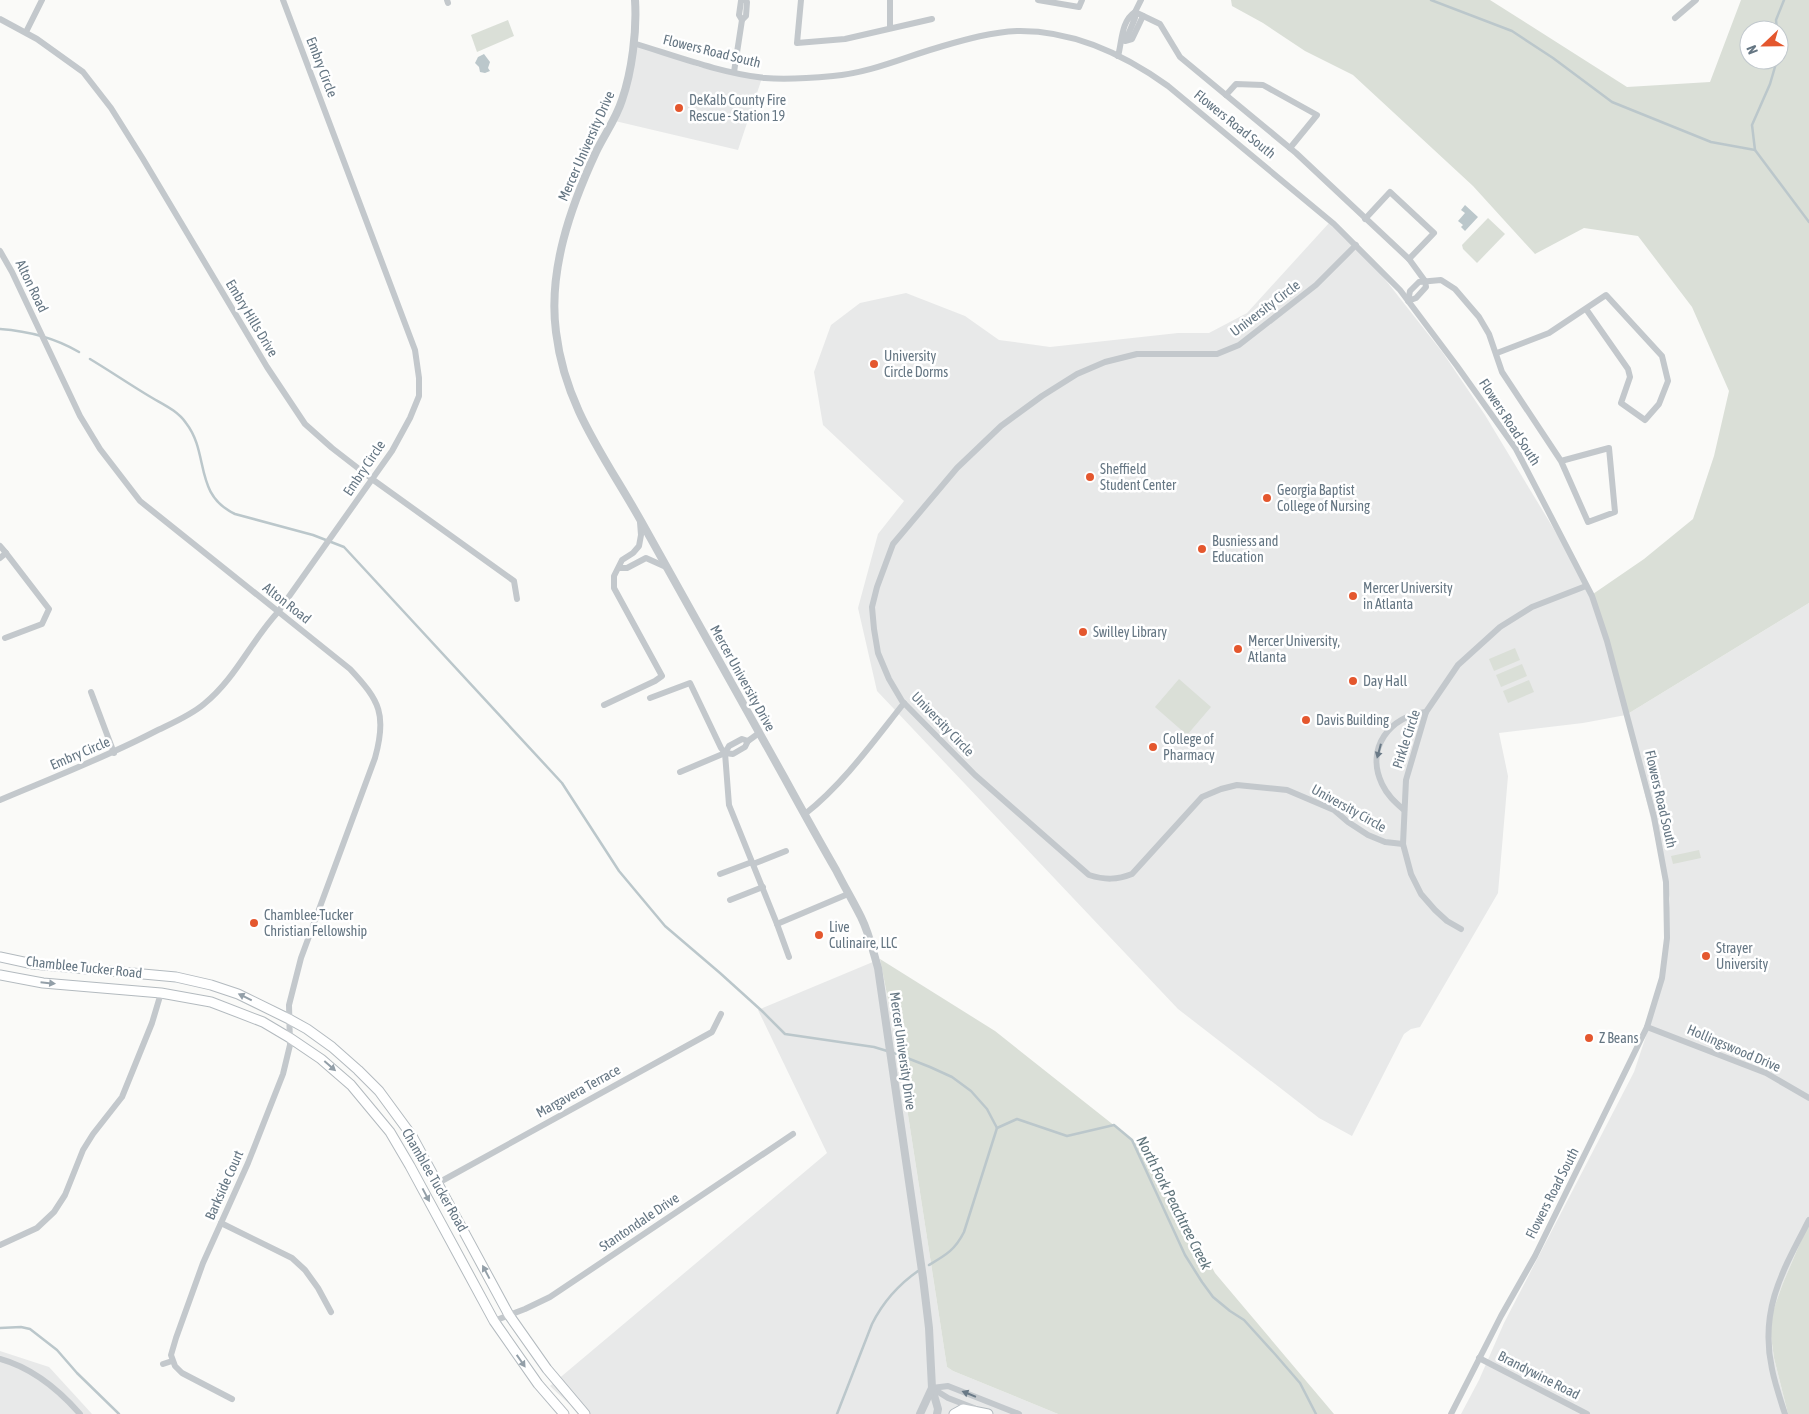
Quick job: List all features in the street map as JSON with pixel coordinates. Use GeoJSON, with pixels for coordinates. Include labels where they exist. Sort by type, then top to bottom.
{"type":"FeatureCollection","features":[{"type":"Feature","properties":{"kind":"main road","name":"Chamblee Tucker Road"},"geometry":{"type":"LineString","coordinates":[[0,957],[33,964],[176,977],[211,985],[238,994],[289,1019],[332,1047],[379,1092],[412,1136],[509,1316],[547,1369],[585,1414]]}},
{"type":"Feature","properties":{"kind":"main road","name":"Chamblee Tucker Road"},"geometry":{"type":"LineString","coordinates":[[0,975],[43,983],[161,993],[211,1002],[263,1022],[321,1059],[351,1085],[390,1132],[494,1320],[538,1384],[564,1414]]}},
{"type":"Feature","properties":{"kind":"main road"},"geometry":{"type":"LineString","coordinates":[[954,1414],[963,1409],[989,1414]]}},
{"type":"Feature","properties":{"kind":"street"},"geometry":{"type":"LineString","coordinates":[[26,32],[42,0]]}},
{"type":"Feature","properties":{"kind":"street","name":"Embry Circle"},"geometry":{"type":"LineString","coordinates":[[0,800],[114,753],[203,705],[236,672],[269,621],[278,612],[392,451],[410,418],[419,396],[419,378],[415,350],[283,0]]}},
{"type":"Feature","properties":{"kind":"street","name":"Mercer University Drive"},"geometry":{"type":"LineString","coordinates":[[635,0],[636,18],[633,43],[623,98],[616,117],[601,142],[581,183],[570,216],[561,254],[555,293],[556,330],[560,358],[572,399],[591,438],[640,519],[862,918],[878,968],[890,1046],[923,1278],[929,1328],[932,1388],[938,1409],[937,1414]]}},
{"type":"Feature","properties":{"kind":"street"},"geometry":{"type":"LineString","coordinates":[[734,72],[742,20],[739,15],[741,1],[744,0]]}},
{"type":"Feature","properties":{"kind":"street"},"geometry":{"type":"LineString","coordinates":[[801,0],[797,43],[845,39],[932,19]]}},
{"type":"Feature","properties":{"kind":"street"},"geometry":{"type":"LineString","coordinates":[[890,0],[890,28]]}},
{"type":"Feature","properties":{"kind":"street"},"geometry":{"type":"LineString","coordinates":[[1038,0],[1078,7],[1082,0]]}},
{"type":"Feature","properties":{"kind":"street"},"geometry":{"type":"LineString","coordinates":[[1118,56],[1135,18],[1135,12],[1140,0]]}},
{"type":"Feature","properties":{"kind":"street"},"geometry":{"type":"LineString","coordinates":[[1676,18],[1696,0]]}},
{"type":"Feature","properties":{"kind":"street"},"geometry":{"type":"LineString","coordinates":[[1135,12],[1160,24],[1180,57],[1290,148],[1410,259],[1425,281],[1426,287],[1416,298],[1408,301]]}},
{"type":"Feature","properties":{"kind":"street"},"geometry":{"type":"LineString","coordinates":[[1124,42],[1132,39],[1143,16]]}},
{"type":"Feature","properties":{"kind":"street","name":"Embry Hills Drive"},"geometry":{"type":"LineString","coordinates":[[0,20],[26,32],[84,72],[111,108],[139,152],[289,401],[305,424],[372,479],[514,581],[517,599]]}},
{"type":"Feature","properties":{"kind":"street","name":"Flowers Road South"},"geometry":{"type":"LineString","coordinates":[[633,43],[704,65],[766,78],[835,76],[888,64],[972,38],[1018,31],[1042,33],[1072,39],[1142,67],[1295,190],[1356,245],[1408,301],[1516,449],[1592,596],[1608,641],[1654,817],[1666,882],[1667,938],[1662,978],[1647,1027],[1534,1256],[1451,1414]]}},
{"type":"Feature","properties":{"kind":"street"},"geometry":{"type":"LineString","coordinates":[[1226,95],[1236,84],[1264,85],[1317,115],[1290,148]]}},
{"type":"Feature","properties":{"kind":"street"},"geometry":{"type":"LineString","coordinates":[[1366,218],[1390,192],[1434,233],[1410,259]]}},
{"type":"Feature","properties":{"kind":"street","name":"University Circle"},"geometry":{"type":"LineString","coordinates":[[1356,245],[1316,285],[1239,345],[1217,354],[1137,354],[1105,362],[1077,374],[1042,396],[1001,426],[957,468],[892,544],[872,606],[878,652],[889,679],[904,703],[985,784],[1089,875],[1099,878],[1121,878],[1132,874],[1202,797],[1237,785],[1287,790],[1334,810],[1368,835],[1385,842],[1402,844]]}},
{"type":"Feature","properties":{"kind":"street","name":"Alton Road"},"geometry":{"type":"LineString","coordinates":[[0,251],[80,416],[100,449],[140,501],[350,669],[364,684],[377,706],[382,721],[381,737],[375,758],[300,958],[289,1005],[289,1019]]}},
{"type":"Feature","properties":{"kind":"street"},"geometry":{"type":"LineString","coordinates":[[1425,281],[1441,280],[1455,289],[1479,317],[1497,353],[1502,372],[1561,461],[1588,522],[1615,512],[1608,448],[1561,461]]}},
{"type":"Feature","properties":{"kind":"street"},"geometry":{"type":"LineString","coordinates":[[1497,353],[1549,333],[1606,295],[1662,356],[1668,381],[1658,404],[1645,420],[1621,403],[1630,377],[1628,369],[1586,309]]}},
{"type":"Feature","properties":{"kind":"street"},"geometry":{"type":"LineString","coordinates":[[604,705],[662,676],[614,588],[614,576],[622,560],[639,546],[641,535],[640,519]]}},
{"type":"Feature","properties":{"kind":"street"},"geometry":{"type":"LineString","coordinates":[[0,546],[48,609],[42,624],[5,638]]}},
{"type":"Feature","properties":{"kind":"street"},"geometry":{"type":"LineString","coordinates":[[635,551],[641,561]]}},
{"type":"Feature","properties":{"kind":"street"},"geometry":{"type":"LineString","coordinates":[[0,558],[6,553]]}},
{"type":"Feature","properties":{"kind":"street"},"geometry":{"type":"LineString","coordinates":[[619,568],[627,568],[646,558],[666,567]]}},
{"type":"Feature","properties":{"kind":"street","name":"Pirkle Circle"},"geometry":{"type":"LineString","coordinates":[[1461,929],[1441,916],[1421,894],[1411,874],[1402,844],[1406,780],[1426,712],[1458,665],[1500,627],[1532,607],[1586,586]]}},
{"type":"Feature","properties":{"kind":"street"},"geometry":{"type":"LineString","coordinates":[[650,698],[690,683],[721,748],[726,753],[729,805],[789,957]]}},
{"type":"Feature","properties":{"kind":"street"},"geometry":{"type":"LineString","coordinates":[[91,692],[114,753]]}},
{"type":"Feature","properties":{"kind":"street"},"geometry":{"type":"LineString","coordinates":[[805,814],[818,804],[848,772],[904,703]]}},
{"type":"Feature","properties":{"kind":"street"},"geometry":{"type":"LineString","coordinates":[[1404,810],[1389,796],[1381,783],[1377,768],[1377,754],[1385,734],[1400,720],[1413,714],[1426,712]]}},
{"type":"Feature","properties":{"kind":"street"},"geometry":{"type":"LineString","coordinates":[[680,772],[726,753],[733,754],[745,747],[748,741],[759,733]]}},
{"type":"Feature","properties":{"kind":"street"},"geometry":{"type":"LineString","coordinates":[[720,874],[786,851]]}},
{"type":"Feature","properties":{"kind":"street"},"geometry":{"type":"LineString","coordinates":[[730,900],[762,887]]}},
{"type":"Feature","properties":{"kind":"street"},"geometry":{"type":"LineString","coordinates":[[777,924],[848,894]]}},
{"type":"Feature","properties":{"kind":"street"},"geometry":{"type":"LineString","coordinates":[[0,1245],[37,1228],[54,1212],[65,1195],[83,1150],[122,1097],[152,1023],[161,993]]}},
{"type":"Feature","properties":{"kind":"street","name":"Margavera Terrace"},"geometry":{"type":"LineString","coordinates":[[438,1182],[712,1032],[721,1014]]}},
{"type":"Feature","properties":{"kind":"street","name":"Barkside Court"},"geometry":{"type":"LineString","coordinates":[[172,1361],[171,1354],[176,1338],[203,1263],[248,1163],[283,1074],[290,1052],[289,1019]]}},
{"type":"Feature","properties":{"kind":"street","name":"Hollingswood Drive"},"geometry":{"type":"LineString","coordinates":[[1647,1027],[1766,1073],[1809,1098]]}},
{"type":"Feature","properties":{"kind":"street","name":"Stantondale Drive"},"geometry":{"type":"LineString","coordinates":[[494,1320],[509,1316],[550,1297],[793,1134]]}},
{"type":"Feature","properties":{"kind":"street"},"geometry":{"type":"LineString","coordinates":[[1785,1414],[1772,1368],[1768,1326],[1772,1301],[1780,1276],[1809,1220]]}},
{"type":"Feature","properties":{"kind":"street"},"geometry":{"type":"LineString","coordinates":[[221,1223],[292,1258],[314,1282],[331,1312]]}},
{"type":"Feature","properties":{"kind":"street","name":"Brandywine Road"},"geometry":{"type":"LineString","coordinates":[[1479,1358],[1587,1414]]}},
{"type":"Feature","properties":{"kind":"street"},"geometry":{"type":"LineString","coordinates":[[0,1359],[29,1371],[52,1386],[80,1414]]}},
{"type":"Feature","properties":{"kind":"street"},"geometry":{"type":"LineString","coordinates":[[163,1364],[172,1361],[182,1373],[232,1399]]}},
{"type":"Feature","properties":{"kind":"street"},"geometry":{"type":"LineString","coordinates":[[932,1388],[948,1386],[1019,1414]]}},
{"type":"Feature","properties":{"kind":"street"},"geometry":{"type":"LineString","coordinates":[[932,1388],[948,1398],[989,1414]]}},
{"type":"Feature","properties":{"kind":"street","name":"Mercer University Drive"},"geometry":{"type":"LineString","coordinates":[[920,1414],[932,1388]]}},
{"type":"Feature","properties":{"kind":"shaded area"},"geometry":{"type":"Polygon","coordinates":[[[1231,0],[1490,0],[1627,87],[1710,82],[1741,0],[1809,0],[1809,603],[1626,715],[1593,594],[1644,559],[1693,519],[1714,456],[1729,391],[1692,307],[1638,236],[1584,228],[1535,254],[1473,186],[1353,75],[1305,51],[1263,23],[1232,6],[1231,0]]]}},
{"type":"Feature","properties":{"kind":"shaded area"},"geometry":{"type":"Polygon","coordinates":[[[508,20],[514,36],[477,52],[471,35],[508,20]]]}},
{"type":"Feature","properties":{"kind":"shaded area"},"geometry":{"type":"Polygon","coordinates":[[[633,41],[699,67],[762,78],[738,150],[615,121],[633,41]]]}},
{"type":"Feature","properties":{"kind":"shaded area"},"geometry":{"type":"Polygon","coordinates":[[[484,54],[490,62],[488,68],[490,71],[485,73],[480,72],[479,67],[475,63],[478,57],[484,54]]]}},
{"type":"Feature","properties":{"kind":"shaded area"},"geometry":{"type":"Polygon","coordinates":[[[1465,205],[1478,217],[1465,231],[1461,227],[1463,225],[1458,221],[1465,213],[1461,210],[1465,205]]]}},
{"type":"Feature","properties":{"kind":"shaded area"},"geometry":{"type":"Polygon","coordinates":[[[1488,218],[1505,234],[1477,263],[1463,249],[1462,245],[1488,218]]]}},
{"type":"Feature","properties":{"kind":"shaded area","name":"Mercer University, Atlanta"},"geometry":{"type":"Polygon","coordinates":[[[1329,223],[1373,264],[1443,353],[1485,415],[1593,594],[1626,715],[1583,723],[1499,733],[1508,776],[1498,893],[1420,1027],[1411,1029],[1404,1034],[1352,1136],[1319,1118],[1178,1009],[877,691],[858,608],[878,534],[904,501],[823,425],[814,372],[831,325],[860,303],[906,293],[965,316],[999,340],[1050,347],[1178,333],[1209,333],[1247,313],[1329,223]]]}},
{"type":"Feature","properties":{"kind":"shaded area"},"geometry":{"type":"Polygon","coordinates":[[[1809,603],[1809,1222],[1769,1322],[1774,1358],[1788,1414],[1461,1414],[1479,1380],[1504,1323],[1634,1072],[1658,1000],[1670,899],[1626,715],[1809,603]]]}},
{"type":"Feature","properties":{"kind":"shaded area"},"geometry":{"type":"Polygon","coordinates":[[[1515,648],[1520,660],[1494,671],[1489,659],[1515,648]]]}},
{"type":"Feature","properties":{"kind":"shaded area"},"geometry":{"type":"Polygon","coordinates":[[[1522,664],[1527,676],[1501,687],[1496,675],[1522,664]]]}},
{"type":"Feature","properties":{"kind":"shaded area"},"geometry":{"type":"Polygon","coordinates":[[[1179,679],[1211,707],[1187,735],[1155,707],[1179,679]]]}},
{"type":"Feature","properties":{"kind":"shaded area"},"geometry":{"type":"Polygon","coordinates":[[[1529,680],[1534,692],[1508,703],[1503,691],[1529,680]]]}},
{"type":"Feature","properties":{"kind":"shaded area"},"geometry":{"type":"Polygon","coordinates":[[[1699,850],[1701,858],[1673,864],[1671,856],[1699,850]]]}},
{"type":"Feature","properties":{"kind":"shaded area"},"geometry":{"type":"Polygon","coordinates":[[[880,959],[898,1050],[947,1367],[1058,1414],[580,1414],[550,1386],[827,1153],[758,1010],[880,959]]]}},
{"type":"Feature","properties":{"kind":"shaded area"},"geometry":{"type":"Polygon","coordinates":[[[880,959],[995,1031],[1154,1157],[1215,1273],[1334,1414],[1058,1414],[947,1367],[898,1050],[880,959]]]}},
{"type":"Feature","properties":{"kind":"shaded area"},"geometry":{"type":"Polygon","coordinates":[[[1809,1222],[1809,1414],[1788,1414],[1774,1358],[1769,1322],[1809,1222]]]}},
{"type":"Feature","properties":{"kind":"shaded area"},"geometry":{"type":"Polygon","coordinates":[[[0,1351],[49,1367],[92,1414],[0,1414],[0,1351]]]}},
{"type":"Feature","properties":{"kind":"waterway"},"geometry":{"type":"LineString","coordinates":[[1431,0],[1512,31],[1553,58],[1612,102],[1711,142],[1755,150]]}},
{"type":"Feature","properties":{"kind":"waterway"},"geometry":{"type":"LineString","coordinates":[[1776,20],[1784,0]]}},
{"type":"Feature","properties":{"kind":"waterway"},"geometry":{"type":"LineString","coordinates":[[1774,70],[1752,125],[1755,150],[1809,222]]}},
{"type":"Feature","properties":{"kind":"waterway"},"geometry":{"type":"LineString","coordinates":[[0,329],[21,331],[41,336],[79,352]]}},
{"type":"Feature","properties":{"kind":"waterway"},"geometry":{"type":"LineString","coordinates":[[90,359],[182,418],[198,447],[207,485],[213,496],[222,506],[235,514],[313,535],[344,547],[562,783],[619,871],[665,926],[720,973],[785,1034],[874,1047],[930,1067],[952,1077],[971,1091],[987,1109],[997,1128]]}},
{"type":"Feature","properties":{"kind":"waterway","name":"North Fork Peachtree Creek"},"geometry":{"type":"LineString","coordinates":[[929,1265],[949,1252],[964,1232],[997,1128],[1017,1119],[1067,1136],[1114,1125],[1132,1140],[1185,1255],[1202,1282],[1213,1297],[1244,1320],[1300,1383],[1316,1414]]}},
{"type":"Feature","properties":{"kind":"waterway","name":"North Fork Peachtree Creek"},"geometry":{"type":"LineString","coordinates":[[837,1414],[876,1316],[892,1294],[918,1271]]}},
{"type":"Feature","properties":{"kind":"waterway","name":"North Fork Peachtree Creek"},"geometry":{"type":"LineString","coordinates":[[0,1328],[21,1327],[30,1329],[57,1350],[77,1373],[119,1414]]}},
{"type":"Feature","properties":{"kind":"place","name":"DeKalb County Fire Rescue - Station 19"},"geometry":{"type":"Point","coordinates":[679,108]}},
{"type":"Feature","properties":{"kind":"place","name":"University Circle Dorms"},"geometry":{"type":"Point","coordinates":[874,364]}},
{"type":"Feature","properties":{"kind":"place","name":"Sheffield Student Center"},"geometry":{"type":"Point","coordinates":[1090,477]}},
{"type":"Feature","properties":{"kind":"place","name":"Georgia Baptist College of Nursing"},"geometry":{"type":"Point","coordinates":[1267,498]}},
{"type":"Feature","properties":{"kind":"place","name":"Busniess and Education"},"geometry":{"type":"Point","coordinates":[1202,549]}},
{"type":"Feature","properties":{"kind":"place","name":"Mercer University in Atlanta"},"geometry":{"type":"Point","coordinates":[1353,596]}},
{"type":"Feature","properties":{"kind":"place","name":"Swilley Library"},"geometry":{"type":"Point","coordinates":[1083,632]}},
{"type":"Feature","properties":{"kind":"place","name":"Mercer University, Atlanta"},"geometry":{"type":"Point","coordinates":[1238,649]}},
{"type":"Feature","properties":{"kind":"place","name":"Day Hall"},"geometry":{"type":"Point","coordinates":[1353,681]}},
{"type":"Feature","properties":{"kind":"place","name":"Davis Building"},"geometry":{"type":"Point","coordinates":[1306,720]}},
{"type":"Feature","properties":{"kind":"place","name":"College of Pharmacy"},"geometry":{"type":"Point","coordinates":[1153,747]}},
{"type":"Feature","properties":{"kind":"place","name":"Chamblee-Tucker Christian Fellowship"},"geometry":{"type":"Point","coordinates":[254,923]}},
{"type":"Feature","properties":{"kind":"place","name":"Live Culinaire, LLC"},"geometry":{"type":"Point","coordinates":[819,935]}},
{"type":"Feature","properties":{"kind":"place","name":"Strayer University"},"geometry":{"type":"Point","coordinates":[1706,956]}},
{"type":"Feature","properties":{"kind":"place","name":"Z Beans"},"geometry":{"type":"Point","coordinates":[1589,1038]}}]}
